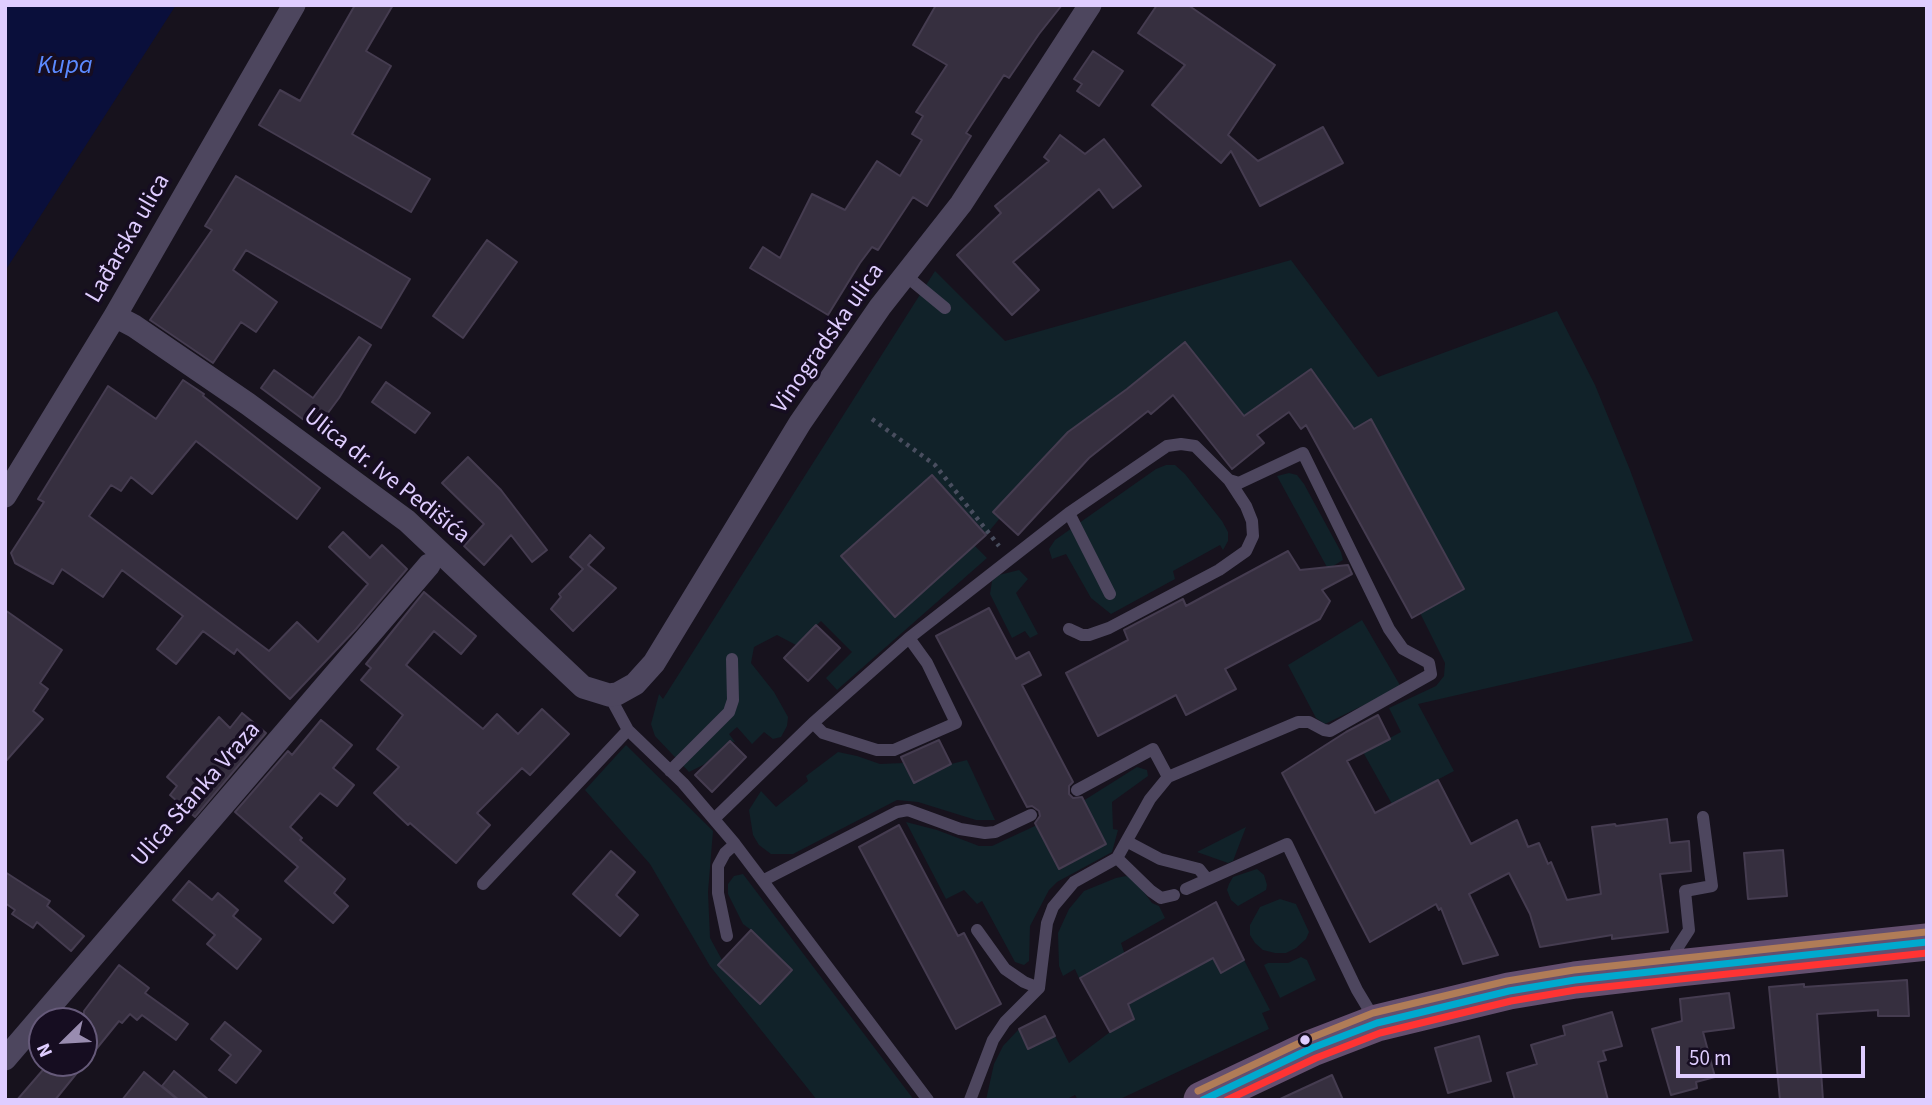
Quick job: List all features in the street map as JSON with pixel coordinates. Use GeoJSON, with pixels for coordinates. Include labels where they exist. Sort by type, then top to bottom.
{"type":"FeatureCollection","features":[{"type":"Feature","properties":{"kind":"main road"},"geometry":{"type":"LineString","coordinates":[[1213,1097],[1312,1048],[1377,1023],[1542,985],[1927,942]]}},
{"type":"Feature","properties":{"kind":"street","name":"Lađarska ulica"},"geometry":{"type":"LineString","coordinates":[[5,496],[115,316],[294,5]]}},
{"type":"Feature","properties":{"kind":"street","name":"Vinogradska ulica"},"geometry":{"type":"LineString","coordinates":[[609,695],[625,691],[635,684],[654,663],[800,423],[880,307],[961,204],[1090,5]]}},
{"type":"Feature","properties":{"kind":"street","name":"Ulica dr. Ive Pedišića"},"geometry":{"type":"LineString","coordinates":[[115,316],[239,397],[377,498],[440,550],[583,687],[609,695]]}},
{"type":"Feature","properties":{"kind":"street","name":"Ulica Stanka Vraza"},"geometry":{"type":"LineString","coordinates":[[5,1059],[429,565]]}},
{"type":"Feature","properties":{"kind":"lane"},"geometry":{"type":"LineString","coordinates":[[905,275],[945,308]]}},
{"type":"Feature","properties":{"kind":"lane"},"geometry":{"type":"LineString","coordinates":[[715,818],[813,723],[909,638],[1069,513],[1167,446],[1195,446],[1229,480],[1246,506],[1252,521],[1253,536],[1246,551],[1219,570],[1109,628],[1089,635],[1069,629]]}},
{"type":"Feature","properties":{"kind":"lane"},"geometry":{"type":"LineString","coordinates":[[970,1100],[993,1040],[1005,1022],[1039,988],[1047,923],[1053,907],[1074,882],[1117,858],[1150,799],[1168,778],[1298,722],[1309,722],[1330,731],[1431,674],[1429,663],[1403,649],[1389,629],[1303,453],[1249,480],[1239,483],[1229,480]]}},
{"type":"Feature","properties":{"kind":"lane"},"geometry":{"type":"LineString","coordinates":[[1069,513],[1110,594]]}},
{"type":"Feature","properties":{"kind":"lane"},"geometry":{"type":"LineString","coordinates":[[813,723],[823,733],[877,750],[894,750],[957,723],[927,663],[909,638]]}},
{"type":"Feature","properties":{"kind":"lane"},"geometry":{"type":"LineString","coordinates":[[670,771],[729,712],[733,700],[732,659]]}},
{"type":"Feature","properties":{"kind":"lane"},"geometry":{"type":"LineString","coordinates":[[609,695],[628,730],[715,818],[764,880],[928,1100]]}},
{"type":"Feature","properties":{"kind":"lane"},"geometry":{"type":"LineString","coordinates":[[483,884],[628,730]]}},
{"type":"Feature","properties":{"kind":"lane"},"geometry":{"type":"LineString","coordinates":[[1077,790],[1153,749],[1168,778]]}},
{"type":"Feature","properties":{"kind":"lane"},"geometry":{"type":"LineString","coordinates":[[764,880],[897,812],[908,810],[960,829],[985,833],[995,832],[1031,815]]}},
{"type":"Feature","properties":{"kind":"lane"},"geometry":{"type":"LineString","coordinates":[[1678,968],[1676,950],[1689,930],[1685,891],[1712,887],[1703,817]]}},
{"type":"Feature","properties":{"kind":"lane"},"geometry":{"type":"LineString","coordinates":[[1128,842],[1160,859],[1199,869],[1207,879]]}},
{"type":"Feature","properties":{"kind":"lane"},"geometry":{"type":"LineString","coordinates":[[727,936],[719,892],[719,866],[725,853],[735,844]]}},
{"type":"Feature","properties":{"kind":"lane"},"geometry":{"type":"LineString","coordinates":[[1117,858],[1161,898],[1287,844],[1357,990],[1377,1023]]}},
{"type":"Feature","properties":{"kind":"lane"},"geometry":{"type":"LineString","coordinates":[[977,930],[1005,969],[1039,988]]}},
{"type":"Feature","properties":{"kind":"path"},"geometry":{"type":"LineString","coordinates":[[872,419],[935,465],[1010,559]]}},
{"type":"Feature","properties":{"kind":"shaded area"},"geometry":{"type":"Polygon","coordinates":[[[1291,260],[1378,377],[1557,311],[1595,385],[1630,470],[1693,641],[1418,704],[1454,771],[1392,804],[1363,752],[1401,732],[1389,708],[1436,686],[1444,676],[1445,663],[1420,613],[1464,588],[1371,420],[1350,431],[1336,403],[1311,369],[1244,416],[1185,343],[1068,432],[993,512],[1000,518],[974,545],[987,558],[837,690],[826,678],[852,652],[821,621],[796,645],[777,635],[754,647],[751,663],[774,692],[788,717],[781,737],[773,739],[764,732],[752,744],[737,727],[729,734],[735,742],[729,741],[705,764],[689,772],[655,736],[651,724],[659,694],[663,699],[935,271],[1005,341],[1291,260]]]}},
{"type":"Feature","properties":{"kind":"shaded area"},"geometry":{"type":"Polygon","coordinates":[[[1175,465],[1185,474],[1222,521],[1228,532],[1228,541],[1223,550],[1220,545],[1173,571],[1175,579],[1111,614],[1091,598],[1066,554],[1052,559],[1049,549],[1055,540],[1156,469],[1175,465]]]}},
{"type":"Feature","properties":{"kind":"shaded area"},"geometry":{"type":"Polygon","coordinates":[[[1289,473],[1297,475],[1304,484],[1341,552],[1343,560],[1328,569],[1277,476],[1289,473]]]}},
{"type":"Feature","properties":{"kind":"shaded area"},"geometry":{"type":"Polygon","coordinates":[[[1019,570],[1028,579],[1016,593],[1038,634],[1030,638],[1025,631],[1012,638],[990,594],[992,581],[999,575],[1019,570]]]}},
{"type":"Feature","properties":{"kind":"shaded area"},"geometry":{"type":"Polygon","coordinates":[[[1362,620],[1401,687],[1325,724],[1316,718],[1288,665],[1362,620]]]}},
{"type":"Feature","properties":{"kind":"shaded area"},"geometry":{"type":"Polygon","coordinates":[[[939,739],[951,764],[967,760],[995,820],[976,820],[918,802],[897,800],[793,854],[771,854],[759,845],[753,835],[749,810],[761,791],[776,807],[808,781],[806,776],[838,752],[880,764],[903,763],[901,757],[939,739]]]}},
{"type":"Feature","properties":{"kind":"shaded area"},"geometry":{"type":"Polygon","coordinates":[[[626,745],[713,831],[708,892],[710,938],[722,960],[751,930],[743,924],[728,894],[728,884],[734,876],[743,874],[914,1100],[817,1100],[710,966],[650,864],[585,790],[626,745]]]}},
{"type":"Feature","properties":{"kind":"shaded area"},"geometry":{"type":"Polygon","coordinates":[[[1137,767],[1147,770],[1148,776],[1112,802],[1113,829],[1118,830],[1112,852],[1057,882],[1049,890],[1030,926],[1029,961],[1024,965],[1015,962],[982,901],[977,904],[964,890],[946,899],[906,822],[979,846],[992,846],[1037,825],[1060,869],[1106,844],[1083,801],[1137,767]]]}},
{"type":"Feature","properties":{"kind":"shaded area"},"geometry":{"type":"Polygon","coordinates":[[[1246,827],[1233,861],[1228,863],[1197,852],[1246,827]]]}},
{"type":"Feature","properties":{"kind":"shaded area"},"geometry":{"type":"Polygon","coordinates":[[[1257,869],[1264,875],[1266,890],[1238,906],[1231,900],[1227,890],[1229,884],[1233,877],[1257,869]]]}},
{"type":"Feature","properties":{"kind":"shaded area"},"geometry":{"type":"Polygon","coordinates":[[[1126,876],[1134,879],[1152,903],[1159,906],[1165,918],[1121,943],[1125,955],[1079,978],[1075,969],[1063,976],[1059,966],[1058,933],[1069,909],[1084,891],[1126,876]]]}},
{"type":"Feature","properties":{"kind":"shaded area"},"geometry":{"type":"Polygon","coordinates":[[[1280,899],[1296,904],[1309,932],[1306,939],[1286,953],[1263,950],[1250,935],[1250,925],[1260,907],[1280,899]]]}},
{"type":"Feature","properties":{"kind":"shaded area"},"geometry":{"type":"Polygon","coordinates":[[[1208,950],[1221,973],[1244,960],[1270,1010],[1262,1013],[1269,1029],[1118,1100],[1078,1100],[1075,1095],[1065,1100],[986,1100],[994,1064],[1003,1046],[1019,1029],[1029,1049],[1055,1036],[1069,1063],[1110,1032],[1134,1020],[1124,994],[1208,950]]]}},
{"type":"Feature","properties":{"kind":"shaded area"},"geometry":{"type":"Polygon","coordinates":[[[1301,957],[1307,960],[1316,980],[1280,998],[1264,965],[1288,963],[1301,957]]]}},
{"type":"Feature","properties":{"kind":"water","name":"Kupa"},"geometry":{"type":"Polygon","coordinates":[[[5,5],[176,5],[5,271],[5,5]]]}},
{"type":"Feature","properties":{"kind":"building"},"geometry":{"type":"Polygon","coordinates":[[[355,5],[393,5],[366,51],[391,66],[352,134],[430,179],[411,212],[259,125],[280,90],[300,101],[355,5]]]}},
{"type":"Feature","properties":{"kind":"building"},"geometry":{"type":"Polygon","coordinates":[[[936,5],[1062,5],[1009,78],[1004,75],[966,133],[971,136],[927,206],[913,197],[878,250],[872,247],[860,263],[828,315],[750,268],[763,247],[780,258],[812,194],[845,210],[877,161],[900,176],[922,140],[912,134],[923,116],[916,112],[947,65],[913,45],[936,5]]]}},
{"type":"Feature","properties":{"kind":"building"},"geometry":{"type":"Polygon","coordinates":[[[1157,5],[1188,5],[1275,65],[1228,135],[1258,161],[1323,127],[1343,163],[1260,206],[1231,151],[1221,163],[1152,105],[1185,65],[1138,33],[1157,5]]]}},
{"type":"Feature","properties":{"kind":"building"},"geometry":{"type":"Polygon","coordinates":[[[1093,51],[1123,71],[1099,106],[1077,91],[1082,84],[1074,79],[1093,51]]]}},
{"type":"Feature","properties":{"kind":"building"},"geometry":{"type":"Polygon","coordinates":[[[1060,135],[1085,154],[1104,139],[1141,186],[1113,208],[1099,189],[1013,262],[1039,290],[1012,315],[957,255],[1001,213],[995,206],[1049,161],[1044,157],[1060,135]]]}},
{"type":"Feature","properties":{"kind":"building"},"geometry":{"type":"Polygon","coordinates":[[[236,176],[410,279],[381,328],[246,250],[233,270],[277,302],[256,332],[241,322],[213,363],[150,320],[212,230],[205,226],[236,176]]]}},
{"type":"Feature","properties":{"kind":"building"},"geometry":{"type":"Polygon","coordinates":[[[487,240],[517,262],[463,338],[433,316],[487,240]]]}},
{"type":"Feature","properties":{"kind":"building"},"geometry":{"type":"Polygon","coordinates":[[[359,337],[371,345],[339,398],[316,429],[261,388],[274,370],[313,398],[359,337]]]}},
{"type":"Feature","properties":{"kind":"building"},"geometry":{"type":"Polygon","coordinates":[[[1185,342],[1244,416],[1311,369],[1354,429],[1371,419],[1464,589],[1412,618],[1306,425],[1301,429],[1289,412],[1257,435],[1264,443],[1232,469],[1173,395],[1151,414],[1148,411],[1089,458],[1018,535],[993,512],[1068,432],[1185,342]]]}},
{"type":"Feature","properties":{"kind":"building"},"geometry":{"type":"Polygon","coordinates":[[[183,380],[320,488],[297,519],[196,441],[152,494],[131,477],[121,491],[111,485],[89,516],[269,651],[297,622],[318,642],[368,584],[329,547],[343,532],[370,558],[382,545],[407,569],[356,629],[290,699],[237,649],[234,654],[203,631],[176,664],[157,649],[183,616],[122,570],[103,597],[62,569],[53,584],[15,563],[11,553],[44,502],[38,499],[108,386],[156,419],[183,380]]]}},
{"type":"Feature","properties":{"kind":"building"},"geometry":{"type":"Polygon","coordinates":[[[386,382],[430,413],[415,433],[372,402],[386,382]]]}},
{"type":"Feature","properties":{"kind":"building"},"geometry":{"type":"Polygon","coordinates":[[[468,457],[501,490],[547,550],[532,562],[511,535],[484,565],[464,546],[484,524],[442,483],[468,457]]]}},
{"type":"Feature","properties":{"kind":"building"},"geometry":{"type":"Polygon","coordinates":[[[932,475],[986,535],[895,617],[841,556],[932,475]]]}},
{"type":"Feature","properties":{"kind":"building"},"geometry":{"type":"Polygon","coordinates":[[[590,535],[604,548],[588,565],[616,588],[573,631],[551,609],[561,597],[559,594],[583,569],[570,557],[590,535]]]}},
{"type":"Feature","properties":{"kind":"building"},"geometry":{"type":"Polygon","coordinates":[[[1288,551],[1300,570],[1348,565],[1352,574],[1322,590],[1330,601],[1320,619],[1225,669],[1236,689],[1186,715],[1176,695],[1098,736],[1066,673],[1128,640],[1124,630],[1183,599],[1186,606],[1288,551]]]}},
{"type":"Feature","properties":{"kind":"building"},"geometry":{"type":"Polygon","coordinates":[[[424,592],[476,636],[461,654],[434,631],[406,665],[483,729],[497,714],[518,734],[542,709],[569,734],[530,775],[522,768],[477,813],[490,825],[456,863],[410,823],[408,825],[374,793],[399,767],[377,749],[403,715],[361,680],[371,668],[366,664],[424,592]]]}},
{"type":"Feature","properties":{"kind":"building"},"geometry":{"type":"Polygon","coordinates":[[[989,608],[1016,659],[1029,652],[1041,675],[1022,685],[1073,782],[1069,786],[1069,794],[1073,798],[1082,797],[1106,844],[1059,869],[1035,823],[1040,816],[1039,811],[1032,806],[1027,807],[936,636],[989,608]]]}},
{"type":"Feature","properties":{"kind":"building"},"geometry":{"type":"Polygon","coordinates":[[[5,610],[62,650],[40,683],[48,689],[33,711],[43,719],[5,762],[5,610]]]}},
{"type":"Feature","properties":{"kind":"building"},"geometry":{"type":"Polygon","coordinates":[[[816,625],[840,648],[808,681],[784,658],[816,625]]]}},
{"type":"Feature","properties":{"kind":"building"},"geometry":{"type":"Polygon","coordinates":[[[242,713],[266,733],[195,817],[170,795],[177,786],[167,777],[219,717],[230,728],[242,713]]]}},
{"type":"Feature","properties":{"kind":"building"},"geometry":{"type":"Polygon","coordinates":[[[1378,715],[1390,739],[1347,761],[1375,813],[1438,780],[1471,844],[1517,820],[1528,847],[1539,843],[1548,864],[1551,862],[1567,900],[1601,894],[1592,827],[1667,819],[1670,843],[1689,841],[1691,871],[1660,874],[1668,932],[1612,939],[1612,935],[1540,947],[1530,914],[1509,873],[1469,894],[1498,955],[1463,964],[1441,908],[1439,910],[1436,904],[1370,942],[1282,773],[1378,715]]]}},
{"type":"Feature","properties":{"kind":"building"},"geometry":{"type":"Polygon","coordinates":[[[321,720],[352,745],[333,768],[354,785],[337,806],[320,793],[290,827],[302,838],[300,840],[345,879],[334,893],[348,906],[333,923],[285,881],[298,867],[235,812],[288,751],[292,755],[321,720]]]}},
{"type":"Feature","properties":{"kind":"building"},"geometry":{"type":"Polygon","coordinates":[[[939,740],[951,764],[914,783],[901,757],[939,740]]]}},
{"type":"Feature","properties":{"kind":"building"},"geometry":{"type":"Polygon","coordinates":[[[730,741],[746,757],[712,792],[695,775],[730,741]]]}},
{"type":"Feature","properties":{"kind":"building"},"geometry":{"type":"Polygon","coordinates":[[[899,825],[958,936],[964,933],[1001,1004],[956,1029],[859,847],[899,825]]]}},
{"type":"Feature","properties":{"kind":"building"},"geometry":{"type":"Polygon","coordinates":[[[1783,850],[1787,896],[1748,899],[1744,853],[1783,850]]]}},
{"type":"Feature","properties":{"kind":"building"},"geometry":{"type":"Polygon","coordinates":[[[611,851],[635,872],[616,895],[638,915],[620,936],[573,894],[611,851]]]}},
{"type":"Feature","properties":{"kind":"building"},"geometry":{"type":"Polygon","coordinates":[[[5,872],[50,901],[47,906],[84,936],[71,951],[37,922],[33,928],[12,914],[15,910],[5,903],[5,872]]]}},
{"type":"Feature","properties":{"kind":"building"},"geometry":{"type":"Polygon","coordinates":[[[189,881],[212,900],[218,893],[238,910],[233,916],[261,939],[237,969],[207,944],[215,935],[173,900],[189,881]]]}},
{"type":"Feature","properties":{"kind":"building"},"geometry":{"type":"Polygon","coordinates":[[[1216,902],[1244,960],[1221,973],[1213,958],[1128,1004],[1134,1019],[1110,1032],[1080,978],[1216,902]]]}},
{"type":"Feature","properties":{"kind":"building"},"geometry":{"type":"Polygon","coordinates":[[[751,930],[792,970],[760,1004],[718,965],[751,930]]]}},
{"type":"Feature","properties":{"kind":"building"},"geometry":{"type":"Polygon","coordinates":[[[119,965],[149,988],[145,993],[188,1024],[176,1040],[142,1015],[137,1020],[130,1014],[122,1023],[119,1021],[98,1047],[98,1007],[87,1007],[119,965]]]}},
{"type":"Feature","properties":{"kind":"building"},"geometry":{"type":"Polygon","coordinates":[[[1907,980],[1909,1016],[1878,1016],[1878,1010],[1817,1014],[1823,1100],[1780,1100],[1769,987],[1907,980]]]}},
{"type":"Feature","properties":{"kind":"building"},"geometry":{"type":"Polygon","coordinates":[[[1729,993],[1734,1028],[1703,1032],[1715,1077],[1696,1082],[1697,1088],[1671,1095],[1652,1029],[1682,1021],[1680,999],[1729,993]]]}},
{"type":"Feature","properties":{"kind":"building"},"geometry":{"type":"Polygon","coordinates":[[[1612,1012],[1622,1046],[1603,1051],[1606,1060],[1598,1062],[1608,1100],[1515,1100],[1507,1073],[1537,1064],[1531,1045],[1565,1035],[1563,1026],[1612,1012]]]}},
{"type":"Feature","properties":{"kind":"building"},"geometry":{"type":"Polygon","coordinates":[[[1045,1016],[1055,1036],[1028,1049],[1019,1029],[1045,1016]]]}},
{"type":"Feature","properties":{"kind":"building"},"geometry":{"type":"Polygon","coordinates":[[[225,1022],[261,1051],[236,1083],[219,1070],[231,1055],[211,1039],[225,1022]]]}},
{"type":"Feature","properties":{"kind":"building"},"geometry":{"type":"Polygon","coordinates":[[[1479,1036],[1491,1081],[1448,1093],[1435,1048],[1479,1036]]]}},
{"type":"Feature","properties":{"kind":"building"},"geometry":{"type":"Polygon","coordinates":[[[174,1071],[209,1100],[179,1100],[162,1086],[174,1071]]]}},
{"type":"Feature","properties":{"kind":"building"},"geometry":{"type":"Polygon","coordinates":[[[144,1072],[178,1100],[122,1100],[144,1072]]]}},
{"type":"Feature","properties":{"kind":"building"},"geometry":{"type":"Polygon","coordinates":[[[1332,1075],[1343,1100],[1278,1100],[1332,1075]]]}},
{"type":"Feature","properties":{"kind":"building"},"geometry":{"type":"Polygon","coordinates":[[[37,1077],[74,1077],[55,1100],[17,1100],[37,1077]]]}},
{"type":"Feature","properties":{"kind":"transit line"},"geometry":{"type":"LineString","coordinates":[[1198,1091],[1308,1039],[1373,1013],[1507,981],[1574,970],[1926,932]]}},
{"type":"Feature","properties":{"kind":"transit line"},"geometry":{"type":"LineString","coordinates":[[1203,1100],[1312,1048],[1377,1023],[1509,991],[1575,980],[1927,942]]}},
{"type":"Feature","properties":{"kind":"transit line"},"geometry":{"type":"LineString","coordinates":[[1227,1100],[1316,1058],[1380,1033],[1511,1001],[1576,990],[1927,953]]}}]}
